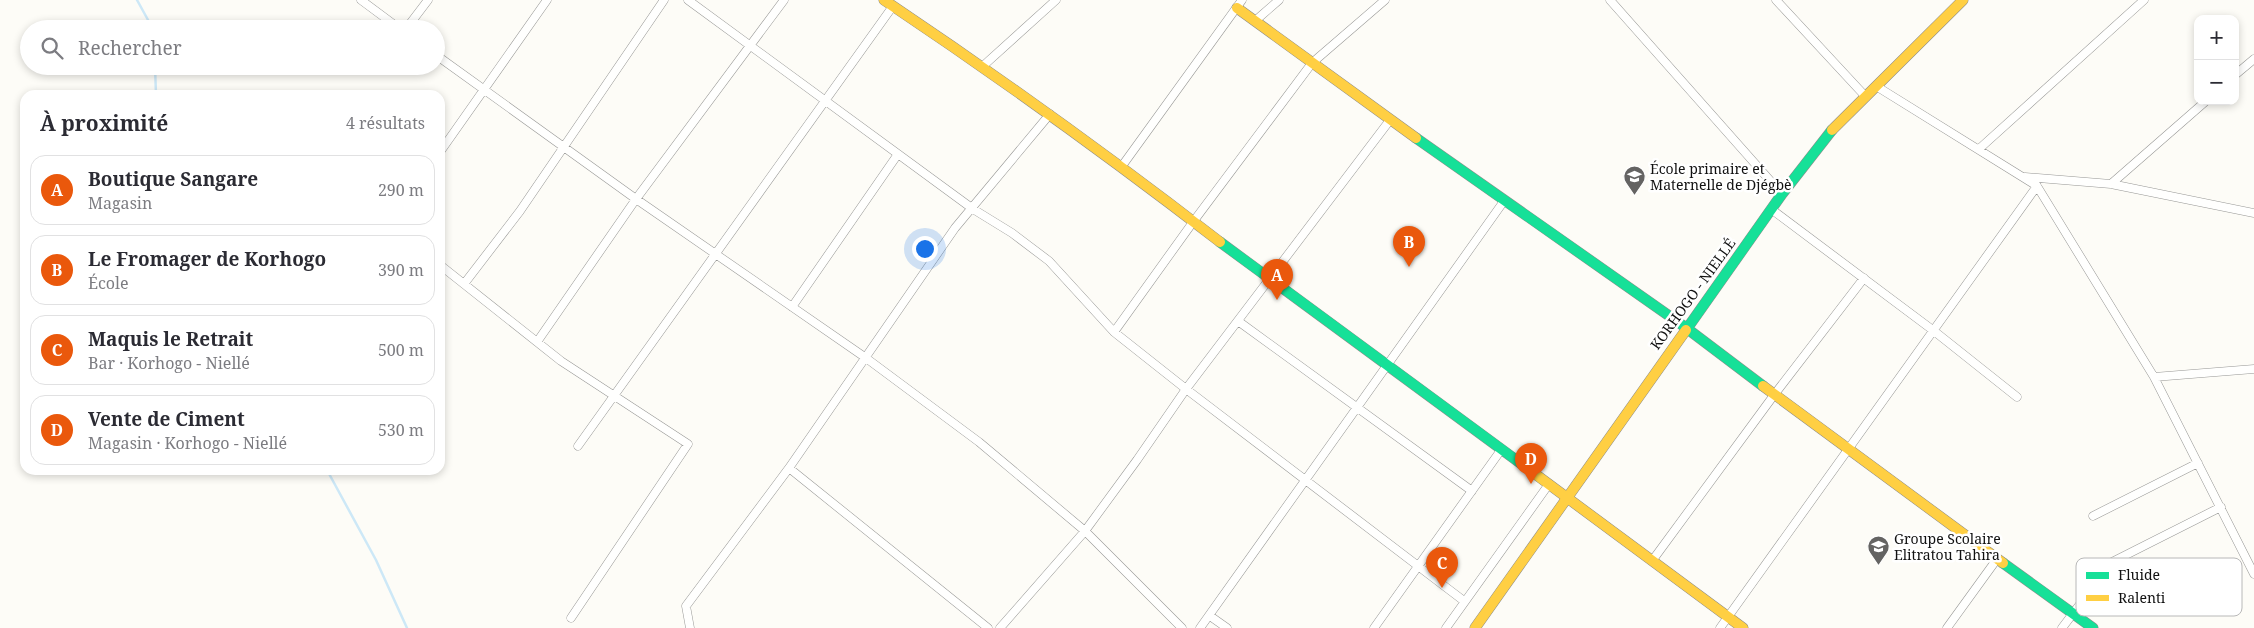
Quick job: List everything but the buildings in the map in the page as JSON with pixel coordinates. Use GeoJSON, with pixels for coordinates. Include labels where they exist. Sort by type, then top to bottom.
{"type":"FeatureCollection","features":[{"type":"Feature","properties":{"kind":"street"},"geometry":{"type":"LineString","coordinates":[[361,0],[388,20]]}},
{"type":"Feature","properties":{"kind":"street"},"geometry":{"type":"LineString","coordinates":[[413,20],[428,0]]}},
{"type":"Feature","properties":{"kind":"street"},"geometry":{"type":"LineString","coordinates":[[445,145],[547,0]]}},
{"type":"Feature","properties":{"kind":"street"},"geometry":{"type":"LineString","coordinates":[[464,284],[520,211],[664,0]]}},
{"type":"Feature","properties":{"kind":"street"},"geometry":{"type":"LineString","coordinates":[[688,0],[973,209],[1012,233],[1050,261],[1114,332],[1464,601]]}},
{"type":"Feature","properties":{"kind":"street"},"geometry":{"type":"LineString","coordinates":[[537,342],[636,199],[751,47],[784,0]]}},
{"type":"Feature","properties":{"kind":"street"},"geometry":{"type":"LineString","coordinates":[[983,66],[1056,0]]}},
{"type":"Feature","properties":{"kind":"street"},"geometry":{"type":"LineString","coordinates":[[1255,21],[1279,0]]}},
{"type":"Feature","properties":{"kind":"street"},"geometry":{"type":"LineString","coordinates":[[1114,332],[1193,222],[1312,63],[1385,0]]}},
{"type":"Feature","properties":{"kind":"street"},"geometry":{"type":"LineString","coordinates":[[1610,0],[1782,194]]}},
{"type":"Feature","properties":{"kind":"street"},"geometry":{"type":"LineString","coordinates":[[1776,0],[1866,97]]}},
{"type":"Feature","properties":{"kind":"street","name":"KORHOGO - NIELLÉ"},"geometry":{"type":"LineString","coordinates":[[1475,628],[1686,327],[1782,194],[1834,129],[1962,0]]}},
{"type":"Feature","properties":{"kind":"street"},"geometry":{"type":"LineString","coordinates":[[1979,149],[2144,0]]}},
{"type":"Feature","properties":{"kind":"street"},"geometry":{"type":"LineString","coordinates":[[578,446],[824,100],[888,3],[983,66],[1122,166],[1269,280],[1743,628]]}},
{"type":"Feature","properties":{"kind":"street"},"geometry":{"type":"LineString","coordinates":[[1122,166],[1239,4],[1255,21],[1390,120],[1686,327],[1847,450],[2093,628]]}},
{"type":"Feature","properties":{"kind":"street"},"geometry":{"type":"LineString","coordinates":[[2239,72],[2254,59]]}},
{"type":"Feature","properties":{"kind":"street"},"geometry":{"type":"LineString","coordinates":[[445,62],[636,199],[866,358],[979,442],[1085,531],[1182,628]]}},
{"type":"Feature","properties":{"kind":"street"},"geometry":{"type":"LineString","coordinates":[[1876,86],[2037,186],[2154,377],[2254,574]]}},
{"type":"Feature","properties":{"kind":"street"},"geometry":{"type":"LineString","coordinates":[[2111,184],[2201,105]]}},
{"type":"Feature","properties":{"kind":"street"},"geometry":{"type":"LineString","coordinates":[[690,628],[686,606],[789,468],[955,228],[973,209],[1050,114]]}},
{"type":"Feature","properties":{"kind":"street"},"geometry":{"type":"LineString","coordinates":[[1000,628],[1085,531],[1186,389],[1390,120]]}},
{"type":"Feature","properties":{"kind":"street"},"geometry":{"type":"LineString","coordinates":[[792,307],[898,154]]}},
{"type":"Feature","properties":{"kind":"street"},"geometry":{"type":"LineString","coordinates":[[2024,177],[2111,184],[2254,213]]}},
{"type":"Feature","properties":{"kind":"street"},"geometry":{"type":"LineString","coordinates":[[1720,628],[2037,186]]}},
{"type":"Feature","properties":{"kind":"street"},"geometry":{"type":"LineString","coordinates":[[1200,628],[1358,409],[1504,200]]}},
{"type":"Feature","properties":{"kind":"street"},"geometry":{"type":"LineString","coordinates":[[1771,209],[1934,331],[2017,397]]}},
{"type":"Feature","properties":{"kind":"street"},"geometry":{"type":"LineString","coordinates":[[445,269],[537,342],[613,396],[688,444],[571,618]]}},
{"type":"Feature","properties":{"kind":"street"},"geometry":{"type":"LineString","coordinates":[[1652,561],[1774,394],[1864,278]]}},
{"type":"Feature","properties":{"kind":"street"},"geometry":{"type":"LineString","coordinates":[[1238,322],[1472,491]]}},
{"type":"Feature","properties":{"kind":"street"},"geometry":{"type":"LineString","coordinates":[[2154,377],[2254,369]]}},
{"type":"Feature","properties":{"kind":"street"},"geometry":{"type":"LineString","coordinates":[[1374,628],[1501,450]]}},
{"type":"Feature","properties":{"kind":"street"},"geometry":{"type":"LineString","coordinates":[[2093,516],[2198,464]]}},
{"type":"Feature","properties":{"kind":"street"},"geometry":{"type":"LineString","coordinates":[[789,468],[986,627]]}},
{"type":"Feature","properties":{"kind":"street"},"geometry":{"type":"LineString","coordinates":[[1446,628],[1549,484]]}},
{"type":"Feature","properties":{"kind":"street"},"geometry":{"type":"LineString","coordinates":[[2120,558],[2221,507]]}},
{"type":"Feature","properties":{"kind":"street"},"geometry":{"type":"LineString","coordinates":[[1947,628],[1997,559]]}},
{"type":"Feature","properties":{"kind":"street"},"geometry":{"type":"LineString","coordinates":[[2062,628],[2076,610]]}},
{"type":"Feature","properties":{"kind":"street"},"geometry":{"type":"LineString","coordinates":[[1210,616],[1227,628]]}},
{"type":"Feature","properties":{"kind":"waterway"},"geometry":{"type":"LineString","coordinates":[[137,0],[148,20]]}},
{"type":"Feature","properties":{"kind":"waterway"},"geometry":{"type":"LineString","coordinates":[[155,75],[156,90]]}},
{"type":"Feature","properties":{"kind":"waterway"},"geometry":{"type":"LineString","coordinates":[[330,475],[376,560],[407,628]]}},
{"type":"Feature","properties":{"kind":"traffic: fast"},"geometry":{"type":"LineString","coordinates":[[1686,330],[1782,194],[1832,130]]}},
{"type":"Feature","properties":{"kind":"traffic: fast"},"geometry":{"type":"LineString","coordinates":[[1416,138],[1685,327],[1763,386]]}},
{"type":"Feature","properties":{"kind":"traffic: fast"},"geometry":{"type":"LineString","coordinates":[[1220,242],[1527,468]]}},
{"type":"Feature","properties":{"kind":"traffic: fast"},"geometry":{"type":"LineString","coordinates":[[2003,563],[2076,616]]}},
{"type":"Feature","properties":{"kind":"traffic: fast"},"geometry":{"type":"LineString","coordinates":[[2076,616],[2093,628]]}},
{"type":"Feature","properties":{"kind":"traffic: slow"},"geometry":{"type":"LineString","coordinates":[[884,0],[1054,118],[1220,242]]}},
{"type":"Feature","properties":{"kind":"traffic: slow"},"geometry":{"type":"LineString","coordinates":[[1832,130],[1963,0]]}},
{"type":"Feature","properties":{"kind":"traffic: slow"},"geometry":{"type":"LineString","coordinates":[[1237,8],[1416,138]]}},
{"type":"Feature","properties":{"kind":"traffic: slow"},"geometry":{"type":"LineString","coordinates":[[1475,628],[1686,330]]}},
{"type":"Feature","properties":{"kind":"traffic: slow"},"geometry":{"type":"LineString","coordinates":[[1763,386],[2003,563]]}},
{"type":"Feature","properties":{"kind":"traffic: slow"},"geometry":{"type":"LineString","coordinates":[[1527,468],[1743,628]]}},
{"type":"Feature","properties":{"kind":"place","name":"École primaire et Maternelle de Djégbè"},"geometry":{"type":"Point","coordinates":[1634,196]}},
{"type":"Feature","properties":{"kind":"place","name":"Le Fromager de Korhogo"},"geometry":{"type":"Point","coordinates":[1409,267]}},
{"type":"Feature","properties":{"kind":"place","name":"Boutique Sangare"},"geometry":{"type":"Point","coordinates":[1277,300]}},
{"type":"Feature","properties":{"kind":"place","name":"Vente de Ciment"},"geometry":{"type":"Point","coordinates":[1531,484]}},
{"type":"Feature","properties":{"kind":"place","name":"Groupe Scolaire Elitratou Tahira"},"geometry":{"type":"Point","coordinates":[1878,566]}},
{"type":"Feature","properties":{"kind":"place","name":"Maquis le Retrait"},"geometry":{"type":"Point","coordinates":[1442,588]}}]}
